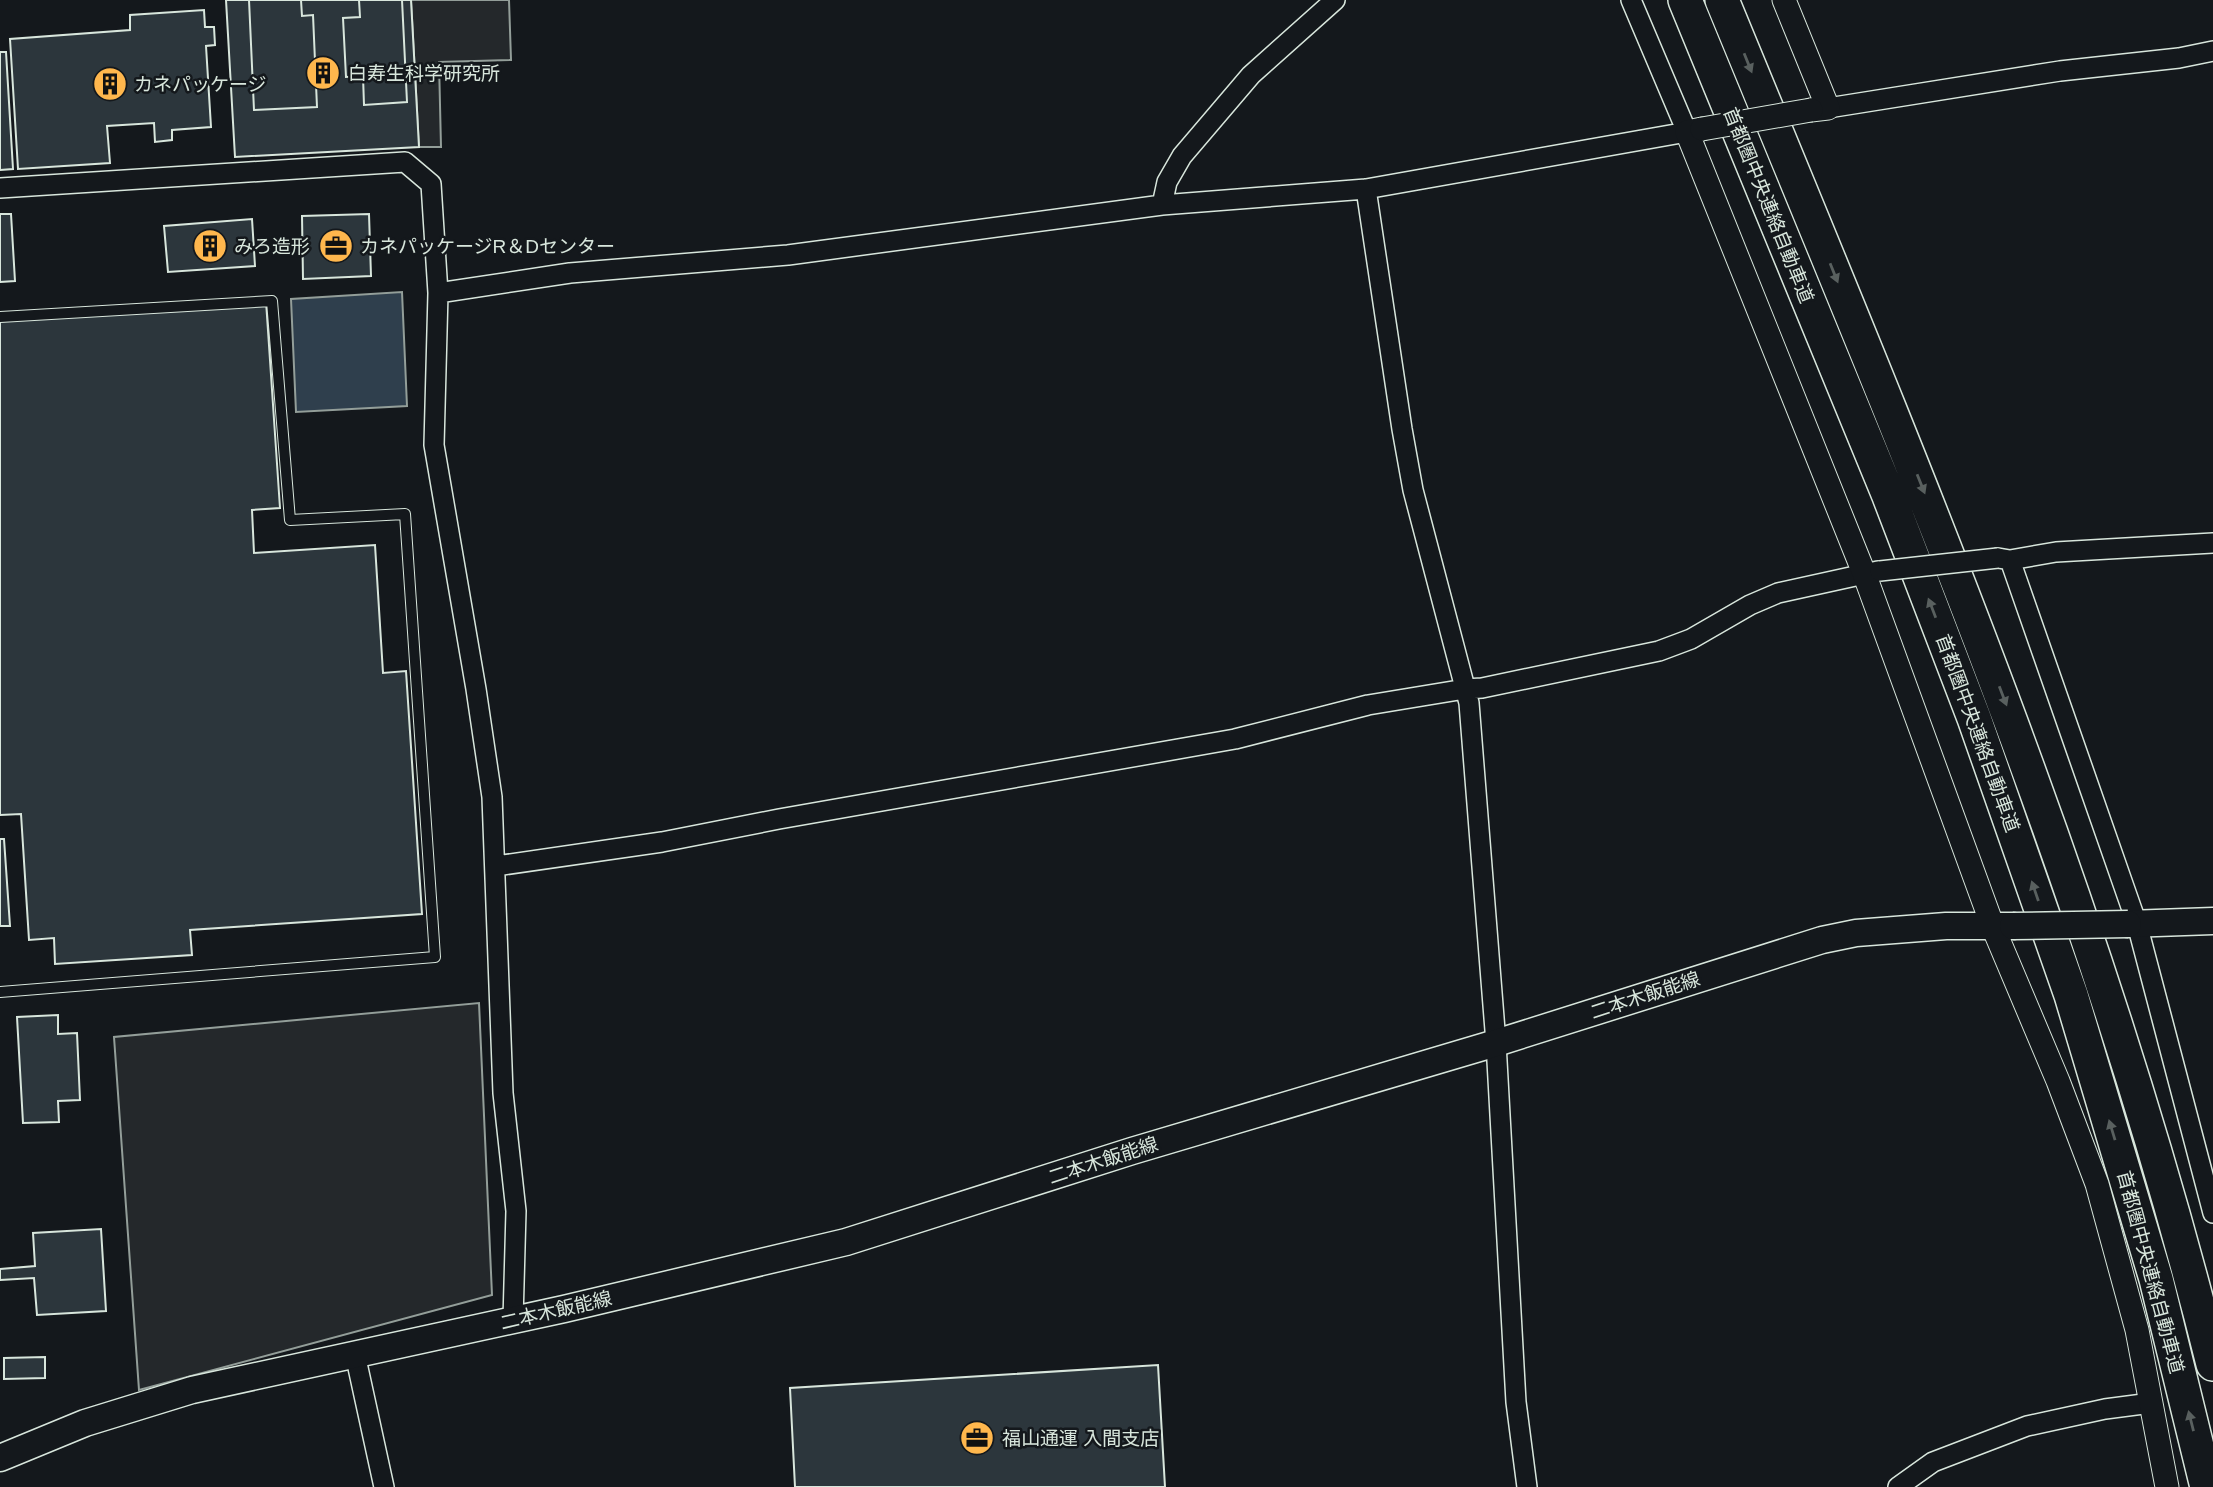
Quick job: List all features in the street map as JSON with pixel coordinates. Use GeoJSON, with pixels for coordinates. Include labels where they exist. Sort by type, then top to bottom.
{"type":"FeatureCollection","features":[{"type":"Feature","properties":{"kind":"highway","name":"首都圏中央連絡自動車道"},"geometry":{"type":"LineString","coordinates":[[1685,0],[1889,496],[1975,718],[2071,995],[2156,1279],[2207,1487]]}},
{"type":"Feature","properties":{"kind":"highway","name":"首都圏中央連絡自動車道"},"geometry":{"type":"LineString","coordinates":[[1722,0],[1921,483],[2008,710],[2104,984],[2190,1270],[2213,1364]]}},
{"type":"Feature","properties":{"kind":"main road","name":"二本木飯能線"},"geometry":{"type":"LineString","coordinates":[[0,1458],[85,1423],[192,1390],[513,1320],[846,1242],[1183,1135],[1496,1043],[1822,940],[1856,933],[1946,926],[2213,921]]}},
{"type":"Feature","properties":{"kind":"street"},"geometry":{"type":"LineString","coordinates":[[1162,205],[1167,182],[1182,156],[1251,75],[1335,0]]}},
{"type":"Feature","properties":{"kind":"street"},"geometry":{"type":"LineString","coordinates":[[1631,0],[1694,130],[1872,572],[2097,1184],[2137,1329],[2167,1487]]}},
{"type":"Feature","properties":{"kind":"street"},"geometry":{"type":"LineString","coordinates":[[1784,0],[1820,109]]}},
{"type":"Feature","properties":{"kind":"street"},"geometry":{"type":"LineString","coordinates":[[438,293],[570,273],[788,255],[1162,205],[1366,189],[1820,109],[2060,71],[2179,58],[2213,51]]}},
{"type":"Feature","properties":{"kind":"street"},"geometry":{"type":"LineString","coordinates":[[0,188],[405,162],[431,184],[438,293],[434,445],[477,689],[492,797],[503,1093],[516,1211],[513,1320]]}},
{"type":"Feature","properties":{"kind":"street"},"geometry":{"type":"LineString","coordinates":[[1366,189],[1413,490],[1469,704],[1496,1043],[1516,1402],[1527,1487]]}},
{"type":"Feature","properties":{"kind":"street"},"geometry":{"type":"LineString","coordinates":[[496,866],[662,842],[779,819],[1235,740],[1368,705],[1482,688],[1660,651],[1691,639],[1750,605],[1778,593],[1872,572],[2056,552],[2213,543]]}},
{"type":"Feature","properties":{"kind":"street"},"geometry":{"type":"LineString","coordinates":[[2004,559],[2133,924],[2213,1213]]}},
{"type":"Feature","properties":{"kind":"street"},"geometry":{"type":"LineString","coordinates":[[355,1354],[384,1487]]}},
{"type":"Feature","properties":{"kind":"street"},"geometry":{"type":"LineString","coordinates":[[1898,1487],[1933,1462],[2027,1426],[2105,1409],[2151,1404]]}},
{"type":"Feature","properties":{"kind":"lane"},"geometry":{"type":"LineString","coordinates":[[0,317],[272,301],[290,520],[405,514],[435,957],[0,992]]}},
{"type":"Feature","properties":{"kind":"shaded area"},"geometry":{"type":"Polygon","coordinates":[[[411,0],[509,0],[511,60],[439,62],[441,147],[419,147],[411,0]]]}},
{"type":"Feature","properties":{"kind":"shaded area"},"geometry":{"type":"Polygon","coordinates":[[[479,1003],[492,1295],[139,1390],[114,1037],[479,1003]]]}},
{"type":"Feature","properties":{"kind":"water"},"geometry":{"type":"Polygon","coordinates":[[[402,292],[407,406],[296,412],[291,299],[402,292]]]}},
{"type":"Feature","properties":{"kind":"building","name":"白寿生科学研究所"},"geometry":{"type":"Polygon","coordinates":[[[226,0],[411,0],[419,147],[235,157],[226,0]]]}},
{"type":"Feature","properties":{"kind":"building"},"geometry":{"type":"Polygon","coordinates":[[[249,0],[301,0],[302,16],[313,15],[317,107],[254,110],[249,0]]]}},
{"type":"Feature","properties":{"kind":"building"},"geometry":{"type":"Polygon","coordinates":[[[359,0],[402,0],[407,102],[364,105],[363,76],[346,77],[343,18],[360,17],[359,0]]]}},
{"type":"Feature","properties":{"kind":"building","name":"カネパッケージ"},"geometry":{"type":"Polygon","coordinates":[[[204,10],[205,27],[214,27],[215,45],[206,46],[211,127],[172,130],[172,140],[155,142],[154,123],[107,126],[110,163],[18,169],[10,39],[130,30],[130,15],[204,10]]]}},
{"type":"Feature","properties":{"kind":"building"},"geometry":{"type":"Polygon","coordinates":[[[0,52],[6,52],[13,169],[0,170],[0,52]]]}},
{"type":"Feature","properties":{"kind":"building"},"geometry":{"type":"Polygon","coordinates":[[[0,214],[11,214],[15,281],[0,282],[0,214]]]}},
{"type":"Feature","properties":{"kind":"building","name":"カネパッケージR＆Dセンター"},"geometry":{"type":"Polygon","coordinates":[[[369,214],[371,276],[303,279],[302,216],[369,214]]]}},
{"type":"Feature","properties":{"kind":"building","name":"みろ造形"},"geometry":{"type":"Polygon","coordinates":[[[252,219],[255,266],[168,272],[164,226],[252,219]]]}},
{"type":"Feature","properties":{"kind":"building"},"geometry":{"type":"Polygon","coordinates":[[[266,301],[280,508],[252,510],[254,553],[375,545],[383,673],[406,671],[422,914],[190,930],[192,955],[55,964],[54,938],[29,940],[21,814],[0,815],[0,320],[266,301]]]}},
{"type":"Feature","properties":{"kind":"building"},"geometry":{"type":"Polygon","coordinates":[[[0,839],[4,839],[10,926],[0,926],[0,839]]]}},
{"type":"Feature","properties":{"kind":"building"},"geometry":{"type":"Polygon","coordinates":[[[58,1015],[58,1034],[77,1033],[80,1100],[58,1101],[59,1122],[23,1123],[17,1017],[58,1015]]]}},
{"type":"Feature","properties":{"kind":"building"},"geometry":{"type":"Polygon","coordinates":[[[101,1229],[106,1311],[37,1315],[34,1278],[0,1280],[0,1269],[35,1266],[33,1233],[101,1229]]]}},
{"type":"Feature","properties":{"kind":"building"},"geometry":{"type":"Polygon","coordinates":[[[45,1357],[45,1378],[4,1379],[4,1358],[45,1357]]]}},
{"type":"Feature","properties":{"kind":"building","name":"福山通運 入間支店"},"geometry":{"type":"Polygon","coordinates":[[[1158,1365],[1165,1487],[795,1487],[790,1388],[1158,1365]]]}},
{"type":"Feature","properties":{"kind":"place","name":"白寿生科学研究所"},"geometry":{"type":"Point","coordinates":[323,73]}},
{"type":"Feature","properties":{"kind":"place","name":"カネパッケージ"},"geometry":{"type":"Point","coordinates":[110,84]}},
{"type":"Feature","properties":{"kind":"place","name":"みろ造形"},"geometry":{"type":"Point","coordinates":[210,246]}},
{"type":"Feature","properties":{"kind":"place","name":"カネパッケージR＆Dセンター"},"geometry":{"type":"Point","coordinates":[336,246]}},
{"type":"Feature","properties":{"kind":"place","name":"福山通運 入間支店"},"geometry":{"type":"Point","coordinates":[977,1438]}}]}
